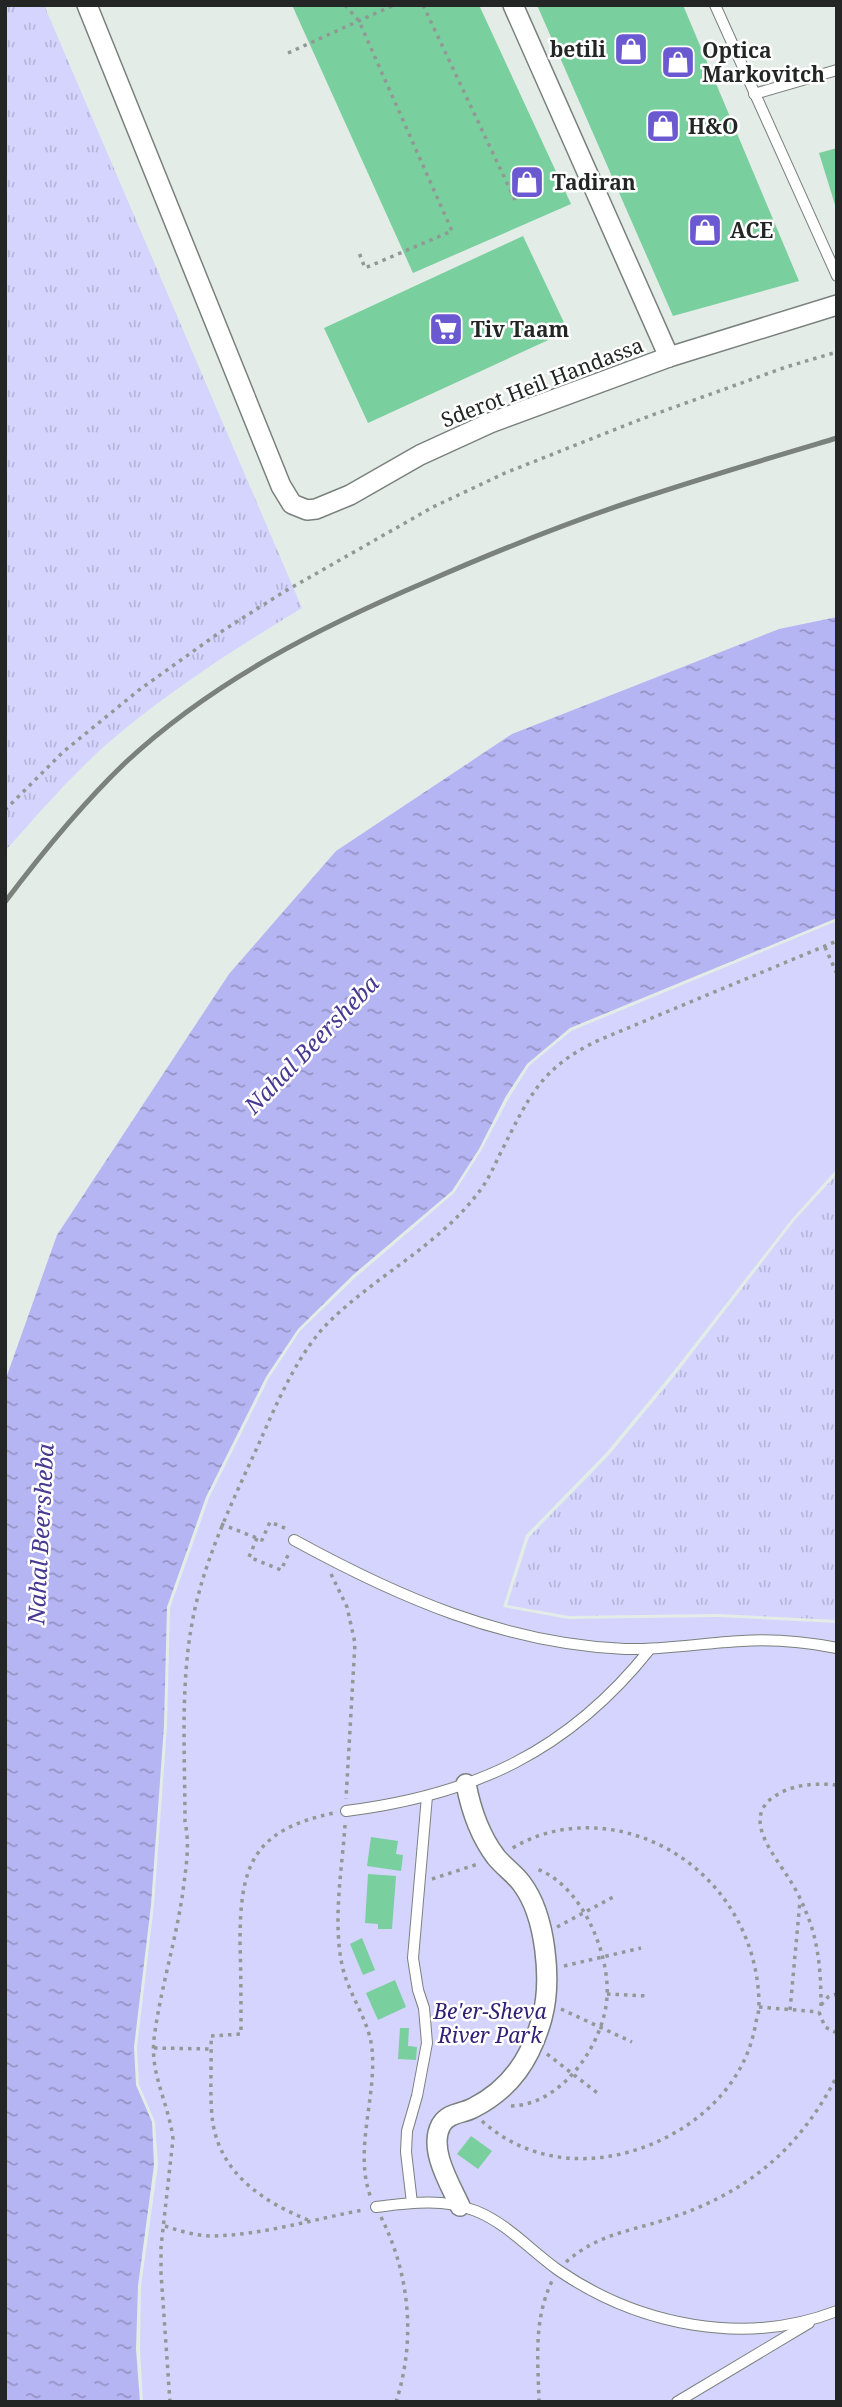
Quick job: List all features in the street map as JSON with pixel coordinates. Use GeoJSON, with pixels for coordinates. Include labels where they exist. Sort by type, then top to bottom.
{"type":"FeatureCollection","features":[{"type":"Feature","properties":{"kind":"street","name":"Sderot Heil Handassa"},"geometry":{"type":"LineString","coordinates":[[87,5],[281,486],[292,504],[307,510],[316,509],[349,495],[420,455],[490,423],[669,357],[837,305]]}},
{"type":"Feature","properties":{"kind":"street"},"geometry":{"type":"LineString","coordinates":[[513,5],[669,357]]}},
{"type":"Feature","properties":{"kind":"street"},"geometry":{"type":"LineString","coordinates":[[460,2206],[442,2165],[438,2135],[441,2126],[452,2115],[470,2110],[499,2093],[520,2071],[534,2044],[544,2002],[545,1970],[542,1935],[533,1904],[523,1885],[501,1862],[477,1825],[466,1784]]}},
{"type":"Feature","properties":{"kind":"lane"},"geometry":{"type":"LineString","coordinates":[[715,5],[837,276]]}},
{"type":"Feature","properties":{"kind":"lane"},"geometry":{"type":"LineString","coordinates":[[754,94],[837,70]]}},
{"type":"Feature","properties":{"kind":"lane"},"geometry":{"type":"LineString","coordinates":[[295,1540],[427,1605],[500,1630],[539,1639],[580,1645],[650,1649],[743,1641],[810,1643],[837,1648]]}},
{"type":"Feature","properties":{"kind":"lane"},"geometry":{"type":"LineString","coordinates":[[346,1811],[427,1796],[466,1784],[527,1757],[558,1739],[612,1693],[650,1649]]}},
{"type":"Feature","properties":{"kind":"lane"},"geometry":{"type":"LineString","coordinates":[[412,2203],[406,2152],[407,2132],[427,2043],[425,2008],[418,1990],[412,1958],[427,1796]]}},
{"type":"Feature","properties":{"kind":"lane"},"geometry":{"type":"LineString","coordinates":[[376,2207],[441,2203],[475,2211],[501,2224],[559,2271],[619,2304],[679,2323],[711,2328],[745,2328],[818,2319]]}},
{"type":"Feature","properties":{"kind":"lane"},"geometry":{"type":"LineString","coordinates":[[677,2402],[818,2319],[837,2311]]}},
{"type":"Feature","properties":{"kind":"path"},"geometry":{"type":"LineString","coordinates":[[345,5],[359,20],[452,232],[365,268],[358,250]]}},
{"type":"Feature","properties":{"kind":"path"},"geometry":{"type":"LineString","coordinates":[[288,53],[394,5]]}},
{"type":"Feature","properties":{"kind":"path"},"geometry":{"type":"LineString","coordinates":[[423,5],[515,200]]}},
{"type":"Feature","properties":{"kind":"path"},"geometry":{"type":"LineString","coordinates":[[5,810],[63,752],[139,690],[216,635],[282,593],[410,519],[505,473],[631,423],[786,367],[837,352]]}},
{"type":"Feature","properties":{"kind":"path"},"geometry":{"type":"LineString","coordinates":[[825,946],[837,974]]}},
{"type":"Feature","properties":{"kind":"path"},"geometry":{"type":"LineString","coordinates":[[221,1524],[257,1538],[262,1540],[270,1522],[297,1533],[281,1570],[249,1557],[257,1538]]}},
{"type":"Feature","properties":{"kind":"path"},"geometry":{"type":"LineString","coordinates":[[315,1552],[342,1595],[351,1619],[355,1643],[338,1942],[344,1973],[372,2044],[365,2167],[367,2186],[396,2252],[406,2296],[408,2343],[396,2402]]}},
{"type":"Feature","properties":{"kind":"path"},"geometry":{"type":"LineString","coordinates":[[821,2006],[818,1955],[811,1926],[800,1899],[766,1846],[760,1816],[771,1798],[782,1792],[819,1783],[837,1785]]}},
{"type":"Feature","properties":{"kind":"path"},"geometry":{"type":"LineString","coordinates":[[308,2220],[272,2204],[251,2189],[225,2155],[213,2123],[211,2036],[241,2034],[240,1908],[247,1874],[253,1860],[262,1848],[285,1830],[315,1817],[346,1811]]}},
{"type":"Feature","properties":{"kind":"path"},"geometry":{"type":"LineString","coordinates":[[470,2110],[500,2136],[534,2152],[570,2160],[608,2158],[645,2148],[679,2131],[700,2116],[734,2079],[751,2045],[759,2007],[754,1960],[739,1921],[718,1888],[690,1862],[658,1843],[613,1830],[590,1827],[556,1829],[526,1840],[501,1862]]}},
{"type":"Feature","properties":{"kind":"path"},"geometry":{"type":"LineString","coordinates":[[419,1883],[501,1862],[542,1871],[557,1880],[584,1912],[602,1957],[607,1994],[600,2027],[572,2073],[547,2095],[523,2105],[507,2106],[489,2098]]}},
{"type":"Feature","properties":{"kind":"path"},"geometry":{"type":"LineString","coordinates":[[542,1935],[617,1895]]}},
{"type":"Feature","properties":{"kind":"path"},"geometry":{"type":"LineString","coordinates":[[790,2010],[800,1899]]}},
{"type":"Feature","properties":{"kind":"path"},"geometry":{"type":"LineString","coordinates":[[545,1970],[641,1948]]}},
{"type":"Feature","properties":{"kind":"path"},"geometry":{"type":"LineString","coordinates":[[607,1994],[647,1996]]}},
{"type":"Feature","properties":{"kind":"path"},"geometry":{"type":"LineString","coordinates":[[837,1994],[828,1997],[819,2012],[825,2027],[837,2033]]}},
{"type":"Feature","properties":{"kind":"path"},"geometry":{"type":"LineString","coordinates":[[544,2002],[632,2042]]}},
{"type":"Feature","properties":{"kind":"path"},"geometry":{"type":"LineString","coordinates":[[759,2007],[819,2012]]}},
{"type":"Feature","properties":{"kind":"path"},"geometry":{"type":"LineString","coordinates":[[534,2044],[600,2095]]}},
{"type":"Feature","properties":{"kind":"path"},"geometry":{"type":"LineString","coordinates":[[153,2048],[211,2049]]}},
{"type":"Feature","properties":{"kind":"path"},"geometry":{"type":"LineString","coordinates":[[539,2402],[537,2355],[540,2312],[546,2294],[566,2262],[600,2238],[689,2212],[752,2180],[797,2139],[837,2076]]}},
{"type":"Feature","properties":{"kind":"path"},"geometry":{"type":"LineString","coordinates":[[165,2226],[185,2233],[212,2236],[284,2227],[376,2207]]}},
{"type":"Feature","properties":{"kind":"green space"},"geometry":{"type":"Polygon","coordinates":[[[5,5],[44,5],[302,608],[209,667],[105,745],[5,851],[5,5]]]}},
{"type":"Feature","properties":{"kind":"green space","name":"Be'er-Sheva River Park"},"geometry":{"type":"Polygon","coordinates":[[[837,921],[837,1169],[792,1219],[606,1453],[526,1535],[503,1607],[568,1619],[718,1617],[837,1623],[837,2402],[143,2402],[141,2286],[158,2165],[155,2122],[139,2084],[137,2047],[154,1905],[167,1726],[170,1608],[209,1498],[269,1378],[300,1331],[356,1277],[454,1193],[529,1066],[571,1031],[837,921]]]}},
{"type":"Feature","properties":{"kind":"green space"},"geometry":{"type":"Polygon","coordinates":[[[837,1174],[837,1620],[718,1614],[569,1616],[507,1605],[529,1537],[609,1455],[676,1374],[794,1221],[837,1174]]]}},
{"type":"Feature","properties":{"kind":"water","name":"Nahal Beersheba"},"geometry":{"type":"Polygon","coordinates":[[[837,617],[837,918],[570,1028],[527,1064],[452,1191],[353,1275],[298,1329],[266,1377],[206,1497],[167,1607],[164,1726],[151,1905],[134,2047],[136,2085],[152,2122],[154,2165],[138,2286],[136,2349],[140,2402],[5,2402],[5,1381],[57,1235],[229,974],[336,851],[512,734],[779,629],[837,617]]]}},
{"type":"Feature","properties":{"kind":"building"},"geometry":{"type":"Polygon","coordinates":[[[292,5],[479,5],[571,204],[413,273],[292,5]]]}},
{"type":"Feature","properties":{"kind":"building"},"geometry":{"type":"Polygon","coordinates":[[[537,5],[683,5],[799,281],[673,316],[537,5]]]}},
{"type":"Feature","properties":{"kind":"building"},"geometry":{"type":"Polygon","coordinates":[[[837,148],[837,208],[836,208],[819,153],[837,148]]]}},
{"type":"Feature","properties":{"kind":"building","name":"Tiv Taam"},"geometry":{"type":"Polygon","coordinates":[[[523,236],[568,331],[368,423],[324,328],[523,236]]]}},
{"type":"Feature","properties":{"kind":"building"},"geometry":{"type":"Polygon","coordinates":[[[371,1837],[398,1841],[396,1854],[403,1855],[401,1871],[367,1866],[371,1837]]]}},
{"type":"Feature","properties":{"kind":"building"},"geometry":{"type":"Polygon","coordinates":[[[368,1874],[396,1876],[392,1929],[378,1929],[378,1924],[365,1923],[368,1874]]]}},
{"type":"Feature","properties":{"kind":"building"},"geometry":{"type":"Polygon","coordinates":[[[362,1938],[375,1970],[363,1975],[350,1944],[362,1938]]]}},
{"type":"Feature","properties":{"kind":"building"},"geometry":{"type":"Polygon","coordinates":[[[395,1980],[406,2007],[378,2020],[366,1993],[395,1980]]]}},
{"type":"Feature","properties":{"kind":"building"},"geometry":{"type":"Polygon","coordinates":[[[400,2028],[409,2028],[408,2046],[417,2047],[416,2060],[398,2059],[400,2028]]]}},
{"type":"Feature","properties":{"kind":"building"},"geometry":{"type":"Polygon","coordinates":[[[471,2136],[492,2151],[478,2169],[457,2154],[471,2136]]]}},
{"type":"Feature","properties":{"kind":"railway"},"geometry":{"type":"LineString","coordinates":[[5,902],[62,830],[126,762],[195,706],[269,658],[347,617],[535,536],[669,489],[837,438]]}},
{"type":"Feature","properties":{"kind":"place","name":"betili"},"geometry":{"type":"Point","coordinates":[631,49]}},
{"type":"Feature","properties":{"kind":"place","name":"Optica Markovitch"},"geometry":{"type":"Point","coordinates":[678,62]}},
{"type":"Feature","properties":{"kind":"place","name":"H&O"},"geometry":{"type":"Point","coordinates":[663,126]}},
{"type":"Feature","properties":{"kind":"place","name":"Tadiran"},"geometry":{"type":"Point","coordinates":[527,182]}},
{"type":"Feature","properties":{"kind":"place","name":"ACE"},"geometry":{"type":"Point","coordinates":[705,230]}},
{"type":"Feature","properties":{"kind":"place","name":"Tiv Taam"},"geometry":{"type":"Point","coordinates":[446,329]}}]}
